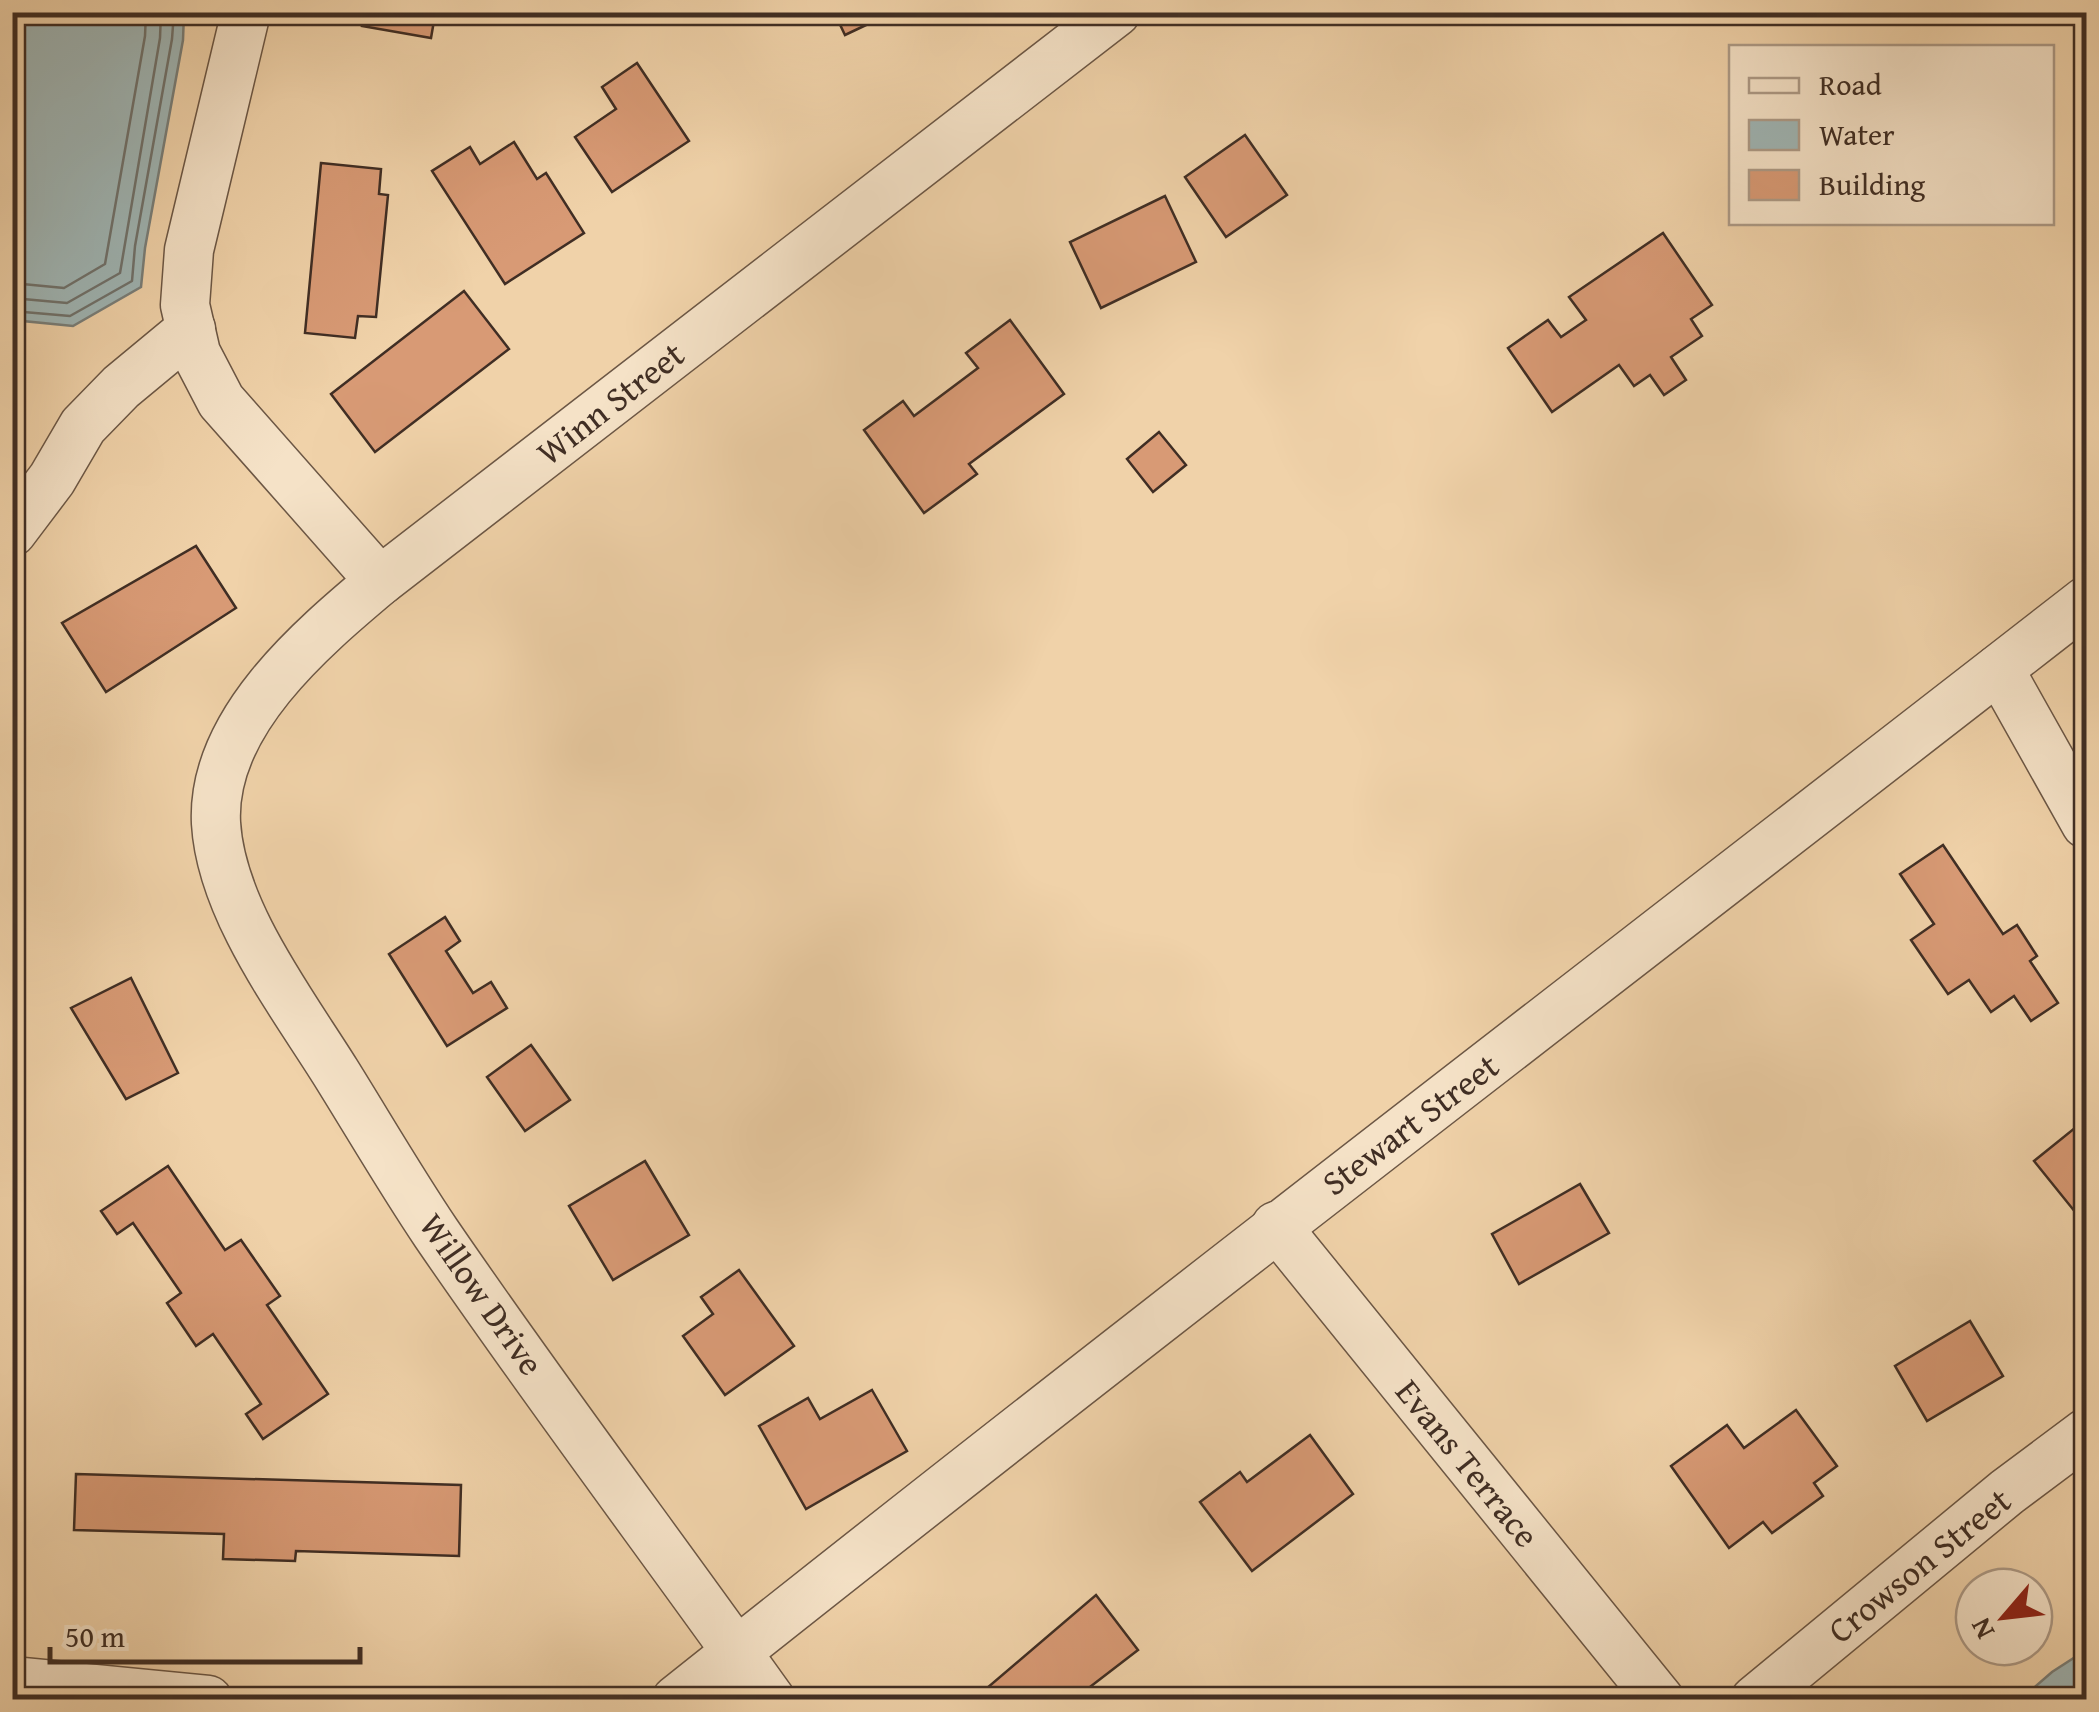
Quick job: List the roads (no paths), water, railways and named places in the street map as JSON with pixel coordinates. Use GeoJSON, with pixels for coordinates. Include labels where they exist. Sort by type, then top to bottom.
{"type":"FeatureCollection","features":[{"type":"Feature","properties":{"kind":"street"},"geometry":{"type":"LineString","coordinates":[[246,12],[189,250],[185,306],[196,354],[221,401],[380,581]]}},
{"type":"Feature","properties":{"kind":"street","name":"Winn Street"},"geometry":{"type":"LineString","coordinates":[[226,869],[216,822],[219,785],[248,718],[314,636],[1104,17]]}},
{"type":"Feature","properties":{"kind":"street"},"geometry":{"type":"LineString","coordinates":[[12,532],[52,478],[83,426],[121,387],[191,329]]}},
{"type":"Feature","properties":{"kind":"street","name":"Stewart Street"},"geometry":{"type":"LineString","coordinates":[[676,1700],[1276,1226],[2086,601]]}},
{"type":"Feature","properties":{"kind":"street"},"geometry":{"type":"LineString","coordinates":[[1999,669],[2086,824]]}},
{"type":"Feature","properties":{"kind":"street","name":"Willow Drive"},"geometry":{"type":"LineString","coordinates":[[226,869],[263,956],[435,1231],[772,1700]]}},
{"type":"Feature","properties":{"kind":"street","name":"Evans Terrace"},"geometry":{"type":"LineString","coordinates":[[1276,1226],[1660,1700]]}},
{"type":"Feature","properties":{"kind":"street","name":"Crowson Street"},"geometry":{"type":"LineString","coordinates":[[1755,1700],[2007,1492],[2086,1433]]}},
{"type":"Feature","properties":{"kind":"street"},"geometry":{"type":"LineString","coordinates":[[12,1680],[208,1700]]}},
{"type":"Feature","properties":{"kind":"water"},"geometry":{"type":"Polygon","coordinates":[[[13,12],[184,13],[183,40],[141,287],[73,326],[13,320],[13,12]]]}},
{"type":"Feature","properties":{"kind":"water"},"geometry":{"type":"Polygon","coordinates":[[[2086,1650],[2086,1699],[2021,1699],[2052,1672],[2086,1650]]]}}]}
